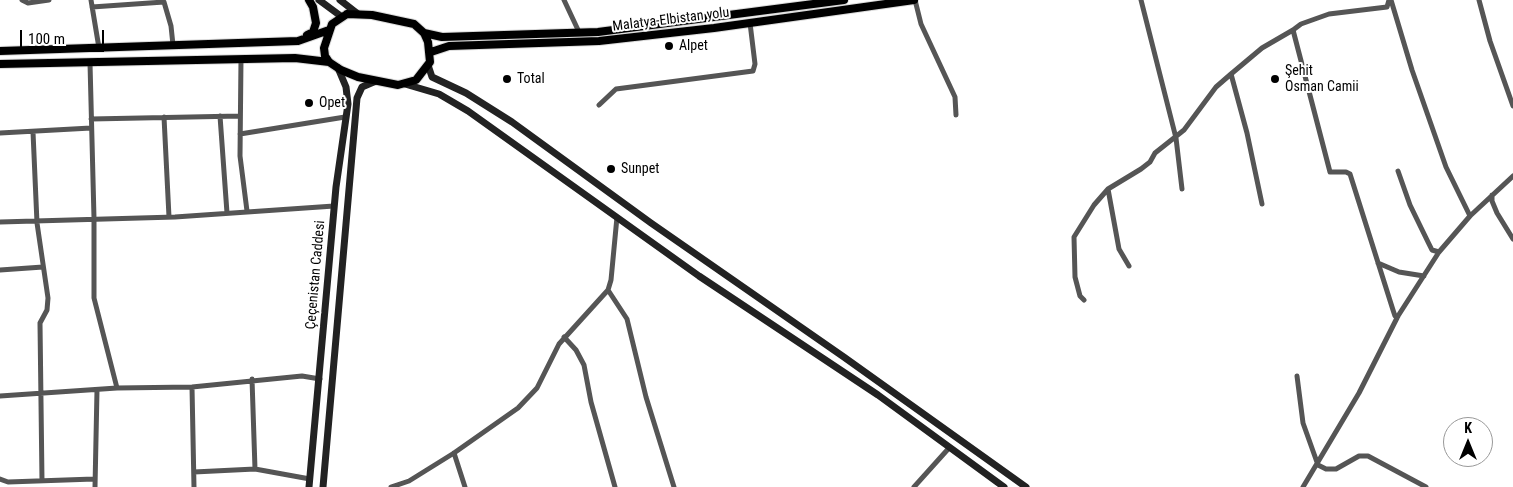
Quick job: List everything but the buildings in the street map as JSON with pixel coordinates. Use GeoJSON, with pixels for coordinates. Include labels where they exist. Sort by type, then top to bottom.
{"type":"FeatureCollection","features":[{"type":"Feature","properties":{"kind":"main road"},"geometry":{"type":"LineString","coordinates":[[298,41],[313,32],[316,23],[313,7],[308,0]]}},
{"type":"Feature","properties":{"kind":"main road"},"geometry":{"type":"LineString","coordinates":[[319,0],[342,16]]}},
{"type":"Feature","properties":{"kind":"main road"},"geometry":{"type":"LineString","coordinates":[[340,0],[358,14]]}},
{"type":"Feature","properties":{"kind":"main road","name":"Malatya-Elbistan yolu"},"geometry":{"type":"LineString","coordinates":[[424,33],[442,37],[579,32],[712,19],[844,0]]}},
{"type":"Feature","properties":{"kind":"main road","name":"Malatya-Elbistan yolu"},"geometry":{"type":"LineString","coordinates":[[431,52],[448,46],[599,41],[750,23],[915,0]]}},
{"type":"Feature","properties":{"kind":"main road"},"geometry":{"type":"LineString","coordinates":[[358,14],[414,24],[424,33],[431,52],[428,65],[416,80],[398,86],[358,77],[329,62],[325,56],[324,48],[332,24],[342,16],[358,14]]}},
{"type":"Feature","properties":{"kind":"main road"},"geometry":{"type":"LineString","coordinates":[[0,51],[298,41],[329,30]]}},
{"type":"Feature","properties":{"kind":"main road"},"geometry":{"type":"LineString","coordinates":[[0,64],[295,58],[329,62]]}},
{"type":"Feature","properties":{"kind":"main road"},"geometry":{"type":"LineString","coordinates":[[428,65],[432,77],[466,93],[512,122],[650,223],[844,357],[1026,487]]}},
{"type":"Feature","properties":{"kind":"main road","name":"Çeçenistan Caddesi"},"geometry":{"type":"LineString","coordinates":[[310,483],[334,206],[348,104],[346,87],[338,68]]}},
{"type":"Feature","properties":{"kind":"main road","name":"Çeçenistan Caddesi"},"geometry":{"type":"LineString","coordinates":[[323,487],[357,98],[362,87],[376,81]]}},
{"type":"Feature","properties":{"kind":"main road"},"geometry":{"type":"LineString","coordinates":[[405,84],[439,94],[468,111],[699,276],[878,395],[1004,487]]}},
{"type":"Feature","properties":{"kind":"street"},"geometry":{"type":"LineString","coordinates":[[22,0],[28,4],[48,0]]}},
{"type":"Feature","properties":{"kind":"street"},"geometry":{"type":"LineString","coordinates":[[91,0],[99,48]]}},
{"type":"Feature","properties":{"kind":"street"},"geometry":{"type":"LineString","coordinates":[[564,0],[579,32]]}},
{"type":"Feature","properties":{"kind":"street"},"geometry":{"type":"LineString","coordinates":[[915,0],[921,24],[955,96],[956,115]]}},
{"type":"Feature","properties":{"kind":"street"},"geometry":{"type":"LineString","coordinates":[[1141,0],[1176,138],[1182,189]]}},
{"type":"Feature","properties":{"kind":"street"},"geometry":{"type":"LineString","coordinates":[[1084,300],[1080,296],[1075,278],[1074,237],[1094,205],[1108,189],[1150,162],[1155,153],[1184,130],[1216,87],[1262,48],[1301,24],[1329,14],[1387,7],[1390,0]]}},
{"type":"Feature","properties":{"kind":"street"},"geometry":{"type":"LineString","coordinates":[[1390,0],[1446,167],[1470,216]]}},
{"type":"Feature","properties":{"kind":"street"},"geometry":{"type":"LineString","coordinates":[[1480,0],[1490,41],[1513,106]]}},
{"type":"Feature","properties":{"kind":"street"},"geometry":{"type":"LineString","coordinates":[[92,7],[142,1],[164,1],[171,26],[172,45]]}},
{"type":"Feature","properties":{"kind":"street"},"geometry":{"type":"LineString","coordinates":[[599,105],[616,89],[753,71],[755,64],[750,23]]}},
{"type":"Feature","properties":{"kind":"street"},"geometry":{"type":"LineString","coordinates":[[1293,30],[1330,172],[1346,172],[1350,174],[1393,310],[1396,316],[1398,316]]}},
{"type":"Feature","properties":{"kind":"street"},"geometry":{"type":"LineString","coordinates":[[241,59],[240,156],[247,211]]}},
{"type":"Feature","properties":{"kind":"street"},"geometry":{"type":"LineString","coordinates":[[90,63],[94,298],[117,388]]}},
{"type":"Feature","properties":{"kind":"street"},"geometry":{"type":"LineString","coordinates":[[1231,74],[1246,128],[1262,204]]}},
{"type":"Feature","properties":{"kind":"street"},"geometry":{"type":"LineString","coordinates":[[220,116],[226,178],[227,213]]}},
{"type":"Feature","properties":{"kind":"street"},"geometry":{"type":"LineString","coordinates":[[91,119],[240,116]]}},
{"type":"Feature","properties":{"kind":"street"},"geometry":{"type":"LineString","coordinates":[[164,117],[169,217]]}},
{"type":"Feature","properties":{"kind":"street"},"geometry":{"type":"LineString","coordinates":[[240,134],[345,117]]}},
{"type":"Feature","properties":{"kind":"street"},"geometry":{"type":"LineString","coordinates":[[0,133],[91,128]]}},
{"type":"Feature","properties":{"kind":"street"},"geometry":{"type":"LineString","coordinates":[[33,132],[37,222],[48,306],[40,323],[42,481]]}},
{"type":"Feature","properties":{"kind":"street"},"geometry":{"type":"LineString","coordinates":[[1398,171],[1410,205],[1432,250],[1439,252]]}},
{"type":"Feature","properties":{"kind":"street"},"geometry":{"type":"LineString","coordinates":[[1303,487],[1318,465],[1359,393],[1398,316],[1439,252],[1470,216],[1513,176]]}},
{"type":"Feature","properties":{"kind":"street"},"geometry":{"type":"LineString","coordinates":[[1108,189],[1119,250],[1129,266]]}},
{"type":"Feature","properties":{"kind":"street"},"geometry":{"type":"LineString","coordinates":[[1492,194],[1492,201],[1497,214],[1513,239]]}},
{"type":"Feature","properties":{"kind":"street"},"geometry":{"type":"LineString","coordinates":[[0,222],[169,217],[334,206]]}},
{"type":"Feature","properties":{"kind":"street"},"geometry":{"type":"LineString","coordinates":[[391,487],[409,481],[454,453],[518,408],[538,388],[564,337],[599,303],[608,290],[611,280],[617,217]]}},
{"type":"Feature","properties":{"kind":"street"},"geometry":{"type":"LineString","coordinates":[[1378,263],[1399,272],[1424,276]]}},
{"type":"Feature","properties":{"kind":"street"},"geometry":{"type":"LineString","coordinates":[[0,270],[43,267]]}},
{"type":"Feature","properties":{"kind":"street"},"geometry":{"type":"LineString","coordinates":[[608,290],[627,319],[646,397],[674,487]]}},
{"type":"Feature","properties":{"kind":"street"},"geometry":{"type":"LineString","coordinates":[[564,337],[576,350],[584,365],[591,402],[615,487]]}},
{"type":"Feature","properties":{"kind":"street"},"geometry":{"type":"LineString","coordinates":[[0,396],[117,388],[192,387],[302,376],[320,379]]}},
{"type":"Feature","properties":{"kind":"street"},"geometry":{"type":"LineString","coordinates":[[1297,376],[1303,424],[1318,465],[1326,469],[1336,469],[1359,456],[1368,456],[1426,487]]}},
{"type":"Feature","properties":{"kind":"street"},"geometry":{"type":"LineString","coordinates":[[252,380],[255,469]]}},
{"type":"Feature","properties":{"kind":"street"},"geometry":{"type":"LineString","coordinates":[[192,387],[194,487]]}},
{"type":"Feature","properties":{"kind":"street"},"geometry":{"type":"LineString","coordinates":[[95,487],[97,390]]}},
{"type":"Feature","properties":{"kind":"street"},"geometry":{"type":"LineString","coordinates":[[914,487],[949,448]]}},
{"type":"Feature","properties":{"kind":"street"},"geometry":{"type":"LineString","coordinates":[[454,453],[465,487]]}},
{"type":"Feature","properties":{"kind":"street"},"geometry":{"type":"LineString","coordinates":[[194,472],[255,469],[310,483]]}},
{"type":"Feature","properties":{"kind":"street"},"geometry":{"type":"LineString","coordinates":[[0,479],[14,484],[94,479]]}},
{"type":"Feature","properties":{"kind":"place","name":"Alpet"},"geometry":{"type":"Point","coordinates":[669,46]}},
{"type":"Feature","properties":{"kind":"place","name":"Total"},"geometry":{"type":"Point","coordinates":[507,79]}},
{"type":"Feature","properties":{"kind":"place","name":"Şehit Osman Camii"},"geometry":{"type":"Point","coordinates":[1275,79]}},
{"type":"Feature","properties":{"kind":"place","name":"Opet"},"geometry":{"type":"Point","coordinates":[309,103]}},
{"type":"Feature","properties":{"kind":"place","name":"Sunpet"},"geometry":{"type":"Point","coordinates":[611,169]}}]}
